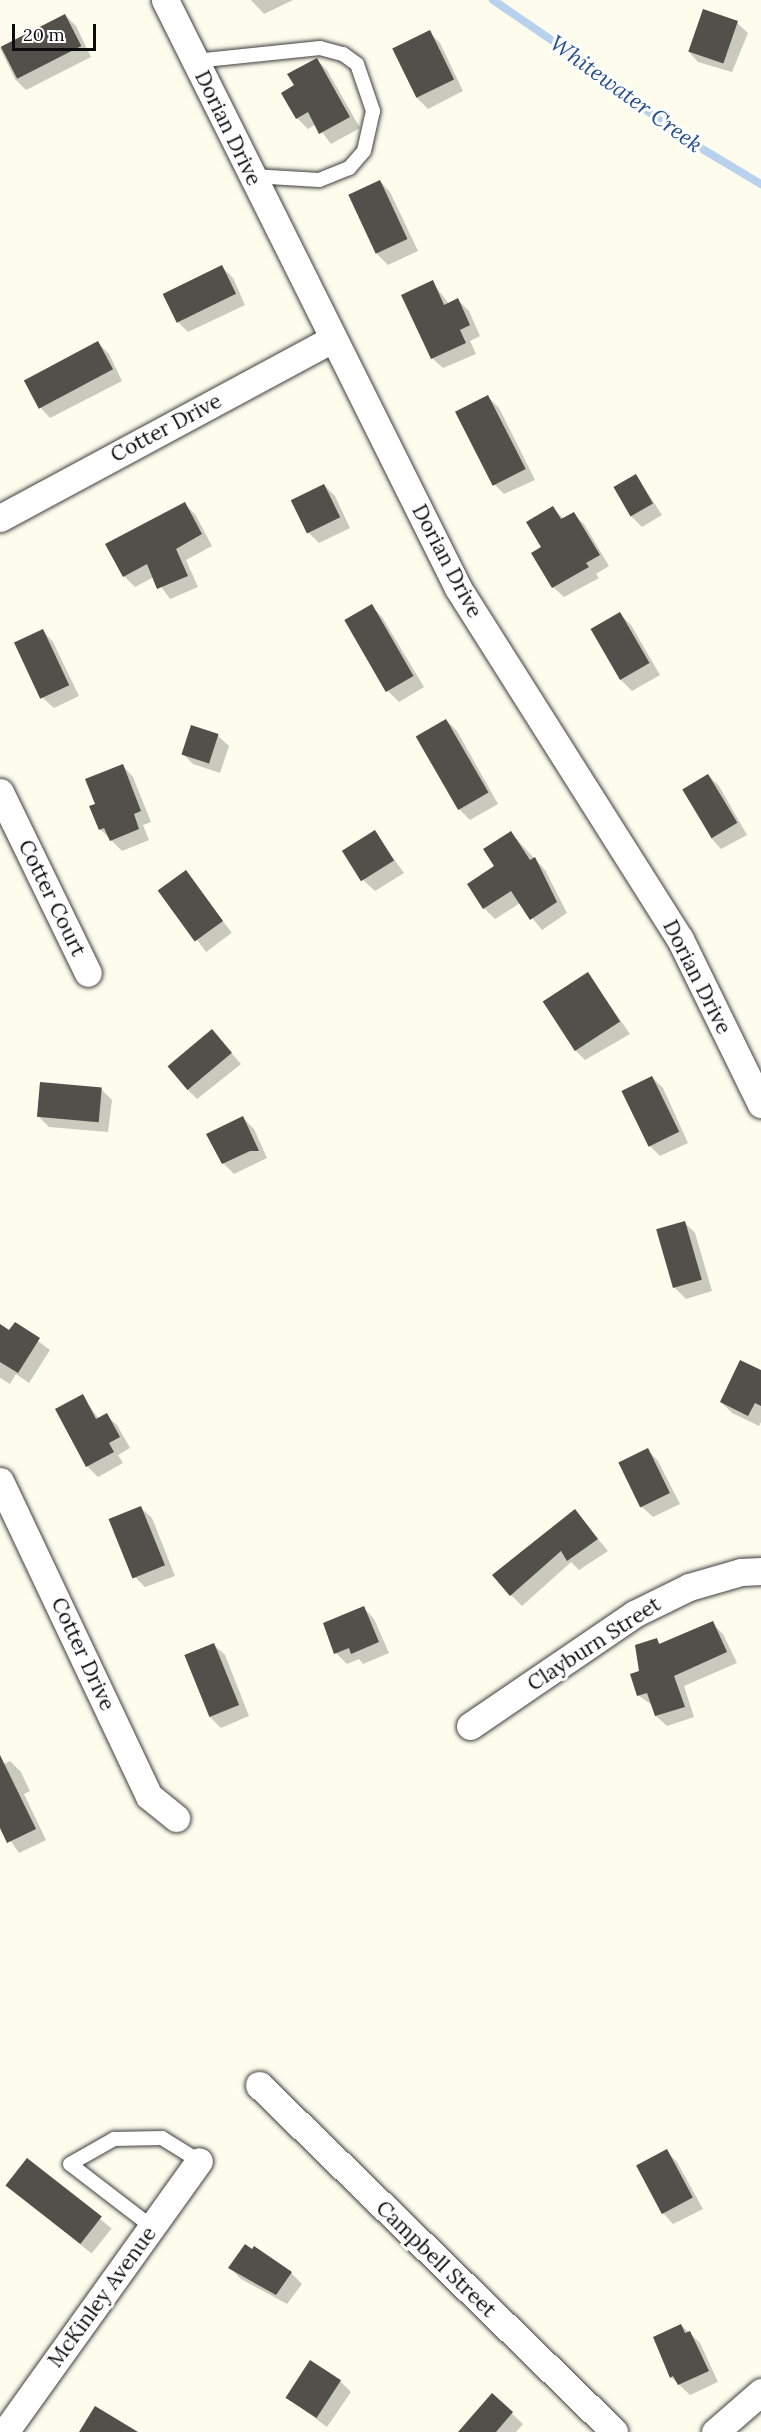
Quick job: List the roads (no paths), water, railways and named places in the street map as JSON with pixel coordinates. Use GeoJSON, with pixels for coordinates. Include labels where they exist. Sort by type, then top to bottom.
{"type":"FeatureCollection","features":[{"type":"Feature","properties":{"kind":"street","name":"Dorian Drive"},"geometry":{"type":"LineString","coordinates":[[165,0],[458,588],[680,939],[761,1104]]}},
{"type":"Feature","properties":{"kind":"street","name":"Cotter Drive"},"geometry":{"type":"LineString","coordinates":[[0,518],[332,339]]}},
{"type":"Feature","properties":{"kind":"street","name":"Cotter Court"},"geometry":{"type":"LineString","coordinates":[[0,792],[88,973]]}},
{"type":"Feature","properties":{"kind":"street","name":"Cotter Drive"},"geometry":{"type":"LineString","coordinates":[[0,1481],[149,1796],[176,1818]]}},
{"type":"Feature","properties":{"kind":"street","name":"Clayburn Street"},"geometry":{"type":"LineString","coordinates":[[470,1726],[634,1614],[689,1587],[741,1572],[761,1571]]}},
{"type":"Feature","properties":{"kind":"street","name":"Campbell Street"},"geometry":{"type":"LineString","coordinates":[[259,2085],[614,2432]]}},
{"type":"Feature","properties":{"kind":"street","name":"McKinley Avenue"},"geometry":{"type":"LineString","coordinates":[[5,2432],[199,2161]]}},
{"type":"Feature","properties":{"kind":"street"},"geometry":{"type":"LineString","coordinates":[[715,2432],[761,2392]]}},
{"type":"Feature","properties":{"kind":"lane"},"geometry":{"type":"LineString","coordinates":[[195,61],[320,48],[343,54],[357,64],[374,111],[364,151],[349,168],[319,180],[252,176]]}},
{"type":"Feature","properties":{"kind":"lane"},"geometry":{"type":"LineString","coordinates":[[152,2227],[70,2164],[114,2139],[162,2138],[199,2161]]}},
{"type":"Feature","properties":{"kind":"waterway","name":"Whitewater Creek"},"geometry":{"type":"LineString","coordinates":[[493,0],[585,63],[679,135],[761,184]]}}]}
